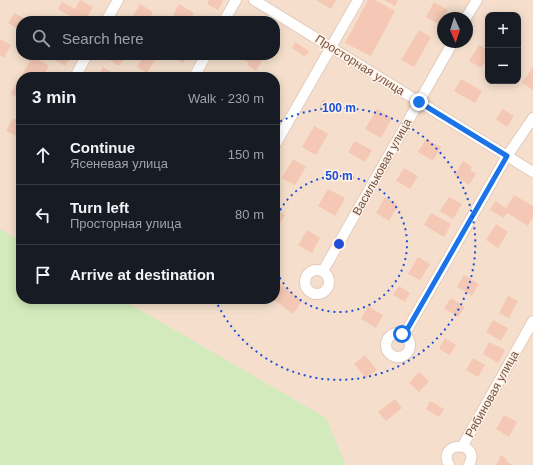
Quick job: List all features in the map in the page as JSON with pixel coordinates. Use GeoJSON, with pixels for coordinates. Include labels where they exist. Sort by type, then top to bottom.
{"type":"FeatureCollection","features":[{"type":"Feature","properties":{"kind":"street"},"geometry":{"type":"LineString","coordinates":[[109,16],[118,0]]}},
{"type":"Feature","properties":{"kind":"street"},"geometry":{"type":"LineString","coordinates":[[227,16],[236,0]]}},
{"type":"Feature","properties":{"kind":"street","name":"Просторная улица"},"geometry":{"type":"LineString","coordinates":[[254,0],[280,16]]}},
{"type":"Feature","properties":{"kind":"street"},"geometry":{"type":"LineString","coordinates":[[280,135],[358,0]]}},
{"type":"Feature","properties":{"kind":"street"},"geometry":{"type":"LineString","coordinates":[[470,12],[477,0]]}},
{"type":"Feature","properties":{"kind":"street","name":"Просторная улица"},"geometry":{"type":"LineString","coordinates":[[280,16],[533,172]]}},
{"type":"Feature","properties":{"kind":"street","name":"Васильковая улица"},"geometry":{"type":"LineString","coordinates":[[323,271],[450,48]]}},
{"type":"Feature","properties":{"kind":"street"},"geometry":{"type":"LineString","coordinates":[[78,72],[84,60]]}},
{"type":"Feature","properties":{"kind":"street"},"geometry":{"type":"LineString","coordinates":[[197,72],[203,60]]}},
{"type":"Feature","properties":{"kind":"street"},"geometry":{"type":"LineString","coordinates":[[404,335],[507,156],[533,118]]}},
{"type":"Feature","properties":{"kind":"street","name":"Рябиновая улица"},"geometry":{"type":"LineString","coordinates":[[462,447],[533,321]]}},
{"type":"Feature","properties":{"kind":"street"},"geometry":{"type":"LineString","coordinates":[[449,465],[447,458],[449,452],[456,446],[468,450],[471,455],[469,465]]}},
{"type":"Feature","properties":{"kind":"shaded area"},"geometry":{"type":"Polygon","coordinates":[[[0,0],[533,0],[533,465],[0,465],[0,0]]]}},
{"type":"Feature","properties":{"kind":"green space"},"geometry":{"type":"Polygon","coordinates":[[[0,229],[16,238],[16,304],[130,304],[326,418],[346,465],[0,465],[0,229]]]}},
{"type":"Feature","properties":{"kind":"building"},"geometry":{"type":"Polygon","coordinates":[[[80,0],[93,7],[88,16],[70,16],[58,9],[62,2],[75,9],[80,0]]]}},
{"type":"Feature","properties":{"kind":"building"},"geometry":{"type":"Polygon","coordinates":[[[209,0],[223,0],[218,10],[207,4],[209,0]]]}},
{"type":"Feature","properties":{"kind":"building"},"geometry":{"type":"Polygon","coordinates":[[[316,0],[336,0],[331,9],[316,0]]]}},
{"type":"Feature","properties":{"kind":"building"},"geometry":{"type":"Polygon","coordinates":[[[368,0],[375,0],[395,11],[371,56],[345,43],[368,0]]]}},
{"type":"Feature","properties":{"kind":"building"},"geometry":{"type":"Polygon","coordinates":[[[384,0],[398,0],[395,6],[384,0]]]}},
{"type":"Feature","properties":{"kind":"building"},"geometry":{"type":"Polygon","coordinates":[[[434,2],[448,10],[447,12],[437,12],[437,23],[426,17],[434,2]]]}},
{"type":"Feature","properties":{"kind":"building"},"geometry":{"type":"Polygon","coordinates":[[[140,4],[153,12],[151,16],[133,16],[140,4]]]}},
{"type":"Feature","properties":{"kind":"building"},"geometry":{"type":"Polygon","coordinates":[[[179,4],[194,13],[192,16],[173,15],[179,4]]]}},
{"type":"Feature","properties":{"kind":"building"},"geometry":{"type":"Polygon","coordinates":[[[14,13],[20,16],[16,16],[16,28],[8,23],[14,13]]]}},
{"type":"Feature","properties":{"kind":"building"},"geometry":{"type":"Polygon","coordinates":[[[419,30],[431,37],[414,67],[401,60],[419,30]]]}},
{"type":"Feature","properties":{"kind":"building"},"geometry":{"type":"Polygon","coordinates":[[[0,39],[11,45],[4,58],[0,55],[0,39]]]}},
{"type":"Feature","properties":{"kind":"building"},"geometry":{"type":"Polygon","coordinates":[[[295,42],[309,51],[305,57],[292,48],[295,42]]]}},
{"type":"Feature","properties":{"kind":"building"},"geometry":{"type":"Polygon","coordinates":[[[479,45],[485,48],[485,62],[481,68],[469,61],[479,45]]]}},
{"type":"Feature","properties":{"kind":"building"},"geometry":{"type":"Polygon","coordinates":[[[31,60],[39,60],[49,66],[45,72],[24,72],[31,60]]]}},
{"type":"Feature","properties":{"kind":"building"},"geometry":{"type":"Polygon","coordinates":[[[55,60],[69,60],[65,66],[55,60]]]}},
{"type":"Feature","properties":{"kind":"building"},"geometry":{"type":"Polygon","coordinates":[[[110,60],[123,60],[119,66],[110,60]]]}},
{"type":"Feature","properties":{"kind":"building"},"geometry":{"type":"Polygon","coordinates":[[[141,60],[155,60],[148,72],[137,67],[141,60]]]}},
{"type":"Feature","properties":{"kind":"building"},"geometry":{"type":"Polygon","coordinates":[[[178,60],[185,60],[183,63],[178,60]]]}},
{"type":"Feature","properties":{"kind":"building"},"geometry":{"type":"Polygon","coordinates":[[[244,60],[262,60],[256,71],[247,65],[249,63],[244,60]]]}},
{"type":"Feature","properties":{"kind":"building"},"geometry":{"type":"Polygon","coordinates":[[[103,67],[111,72],[100,72],[103,67]]]}},
{"type":"Feature","properties":{"kind":"building"},"geometry":{"type":"Polygon","coordinates":[[[533,67],[533,90],[522,83],[533,67]]]}},
{"type":"Feature","properties":{"kind":"building"},"geometry":{"type":"Polygon","coordinates":[[[461,79],[482,91],[475,103],[454,91],[461,79]]]}},
{"type":"Feature","properties":{"kind":"building"},"geometry":{"type":"Polygon","coordinates":[[[16,85],[16,97],[11,94],[16,85]]]}},
{"type":"Feature","properties":{"kind":"building"},"geometry":{"type":"Polygon","coordinates":[[[323,99],[336,107],[331,114],[319,107],[323,99]]]}},
{"type":"Feature","properties":{"kind":"building"},"geometry":{"type":"Polygon","coordinates":[[[377,109],[392,118],[381,138],[365,129],[377,109]]]}},
{"type":"Feature","properties":{"kind":"building"},"geometry":{"type":"Polygon","coordinates":[[[503,109],[514,116],[507,127],[496,119],[503,109]]]}},
{"type":"Feature","properties":{"kind":"building"},"geometry":{"type":"Polygon","coordinates":[[[13,118],[16,120],[16,136],[6,131],[13,118]]]}},
{"type":"Feature","properties":{"kind":"building"},"geometry":{"type":"Polygon","coordinates":[[[314,126],[328,134],[316,155],[302,147],[314,126]]]}},
{"type":"Feature","properties":{"kind":"building"},"geometry":{"type":"Polygon","coordinates":[[[426,139],[441,147],[433,161],[418,152],[426,139]]]}},
{"type":"Feature","properties":{"kind":"building"},"geometry":{"type":"Polygon","coordinates":[[[355,141],[372,150],[365,162],[348,152],[355,141]]]}},
{"type":"Feature","properties":{"kind":"building"},"geometry":{"type":"Polygon","coordinates":[[[293,159],[306,167],[295,185],[282,178],[293,159]]]}},
{"type":"Feature","properties":{"kind":"building"},"geometry":{"type":"Polygon","coordinates":[[[463,161],[472,167],[470,170],[476,174],[469,185],[454,176],[463,161]]]}},
{"type":"Feature","properties":{"kind":"building"},"geometry":{"type":"Polygon","coordinates":[[[404,168],[418,176],[410,189],[396,181],[404,168]]]}},
{"type":"Feature","properties":{"kind":"building"},"geometry":{"type":"Polygon","coordinates":[[[328,189],[345,198],[335,216],[318,206],[328,189]]]}},
{"type":"Feature","properties":{"kind":"building"},"geometry":{"type":"Polygon","coordinates":[[[514,195],[533,206],[533,217],[528,226],[507,213],[504,218],[490,210],[495,201],[506,208],[514,195]]]}},
{"type":"Feature","properties":{"kind":"building"},"geometry":{"type":"Polygon","coordinates":[[[385,197],[398,205],[389,221],[376,213],[385,197]]]}},
{"type":"Feature","properties":{"kind":"building"},"geometry":{"type":"Polygon","coordinates":[[[449,197],[462,204],[453,219],[440,211],[449,197]]]}},
{"type":"Feature","properties":{"kind":"building"},"geometry":{"type":"Polygon","coordinates":[[[280,212],[285,215],[280,224],[280,212]]]}},
{"type":"Feature","properties":{"kind":"building"},"geometry":{"type":"Polygon","coordinates":[[[431,213],[451,224],[444,237],[424,225],[431,213]]]}},
{"type":"Feature","properties":{"kind":"building"},"geometry":{"type":"Polygon","coordinates":[[[496,224],[508,232],[498,248],[486,240],[496,224]]]}},
{"type":"Feature","properties":{"kind":"building"},"geometry":{"type":"Polygon","coordinates":[[[307,230],[320,238],[312,253],[298,245],[307,230]]]}},
{"type":"Feature","properties":{"kind":"building"},"geometry":{"type":"Polygon","coordinates":[[[418,257],[430,264],[420,280],[408,274],[418,257]]]}},
{"type":"Feature","properties":{"kind":"building"},"geometry":{"type":"Polygon","coordinates":[[[464,275],[479,284],[472,296],[457,287],[464,275]]]}},
{"type":"Feature","properties":{"kind":"building"},"geometry":{"type":"Polygon","coordinates":[[[280,284],[302,301],[293,314],[280,304],[280,284]]]}},
{"type":"Feature","properties":{"kind":"building"},"geometry":{"type":"Polygon","coordinates":[[[399,286],[410,293],[405,302],[393,295],[399,286]]]}},
{"type":"Feature","properties":{"kind":"building"},"geometry":{"type":"Polygon","coordinates":[[[508,296],[518,301],[509,318],[499,313],[508,296]]]}},
{"type":"Feature","properties":{"kind":"building"},"geometry":{"type":"Polygon","coordinates":[[[451,298],[465,307],[458,317],[444,308],[451,298]]]}},
{"type":"Feature","properties":{"kind":"building"},"geometry":{"type":"Polygon","coordinates":[[[368,306],[383,315],[376,328],[361,319],[368,306]]]}},
{"type":"Feature","properties":{"kind":"building"},"geometry":{"type":"Polygon","coordinates":[[[493,320],[508,328],[501,341],[486,332],[493,320]]]}},
{"type":"Feature","properties":{"kind":"building"},"geometry":{"type":"Polygon","coordinates":[[[445,338],[456,345],[450,355],[439,349],[445,338]]]}},
{"type":"Feature","properties":{"kind":"building"},"geometry":{"type":"Polygon","coordinates":[[[489,342],[505,350],[498,363],[483,354],[489,342]]]}},
{"type":"Feature","properties":{"kind":"building"},"geometry":{"type":"Polygon","coordinates":[[[365,355],[377,370],[366,378],[354,364],[365,355]]]}},
{"type":"Feature","properties":{"kind":"building"},"geometry":{"type":"Polygon","coordinates":[[[473,358],[485,365],[478,377],[466,370],[473,358]]]}},
{"type":"Feature","properties":{"kind":"building"},"geometry":{"type":"Polygon","coordinates":[[[419,372],[429,381],[419,392],[409,383],[419,372]]]}},
{"type":"Feature","properties":{"kind":"building"},"geometry":{"type":"Polygon","coordinates":[[[395,399],[402,408],[386,421],[378,412],[395,399]]]}},
{"type":"Feature","properties":{"kind":"building"},"geometry":{"type":"Polygon","coordinates":[[[430,401],[444,409],[439,417],[426,409],[430,401]]]}},
{"type":"Feature","properties":{"kind":"building"},"geometry":{"type":"Polygon","coordinates":[[[504,415],[517,422],[509,437],[496,429],[504,415]]]}},
{"type":"Feature","properties":{"kind":"building"},"geometry":{"type":"Polygon","coordinates":[[[501,455],[507,459],[506,461],[512,465],[496,465],[501,455]]]}},
{"type":"Feature","properties":{"kind":"route"},"geometry":{"type":"LineString","coordinates":[[402,334],[404,335],[507,156],[419,102]]}}]}
